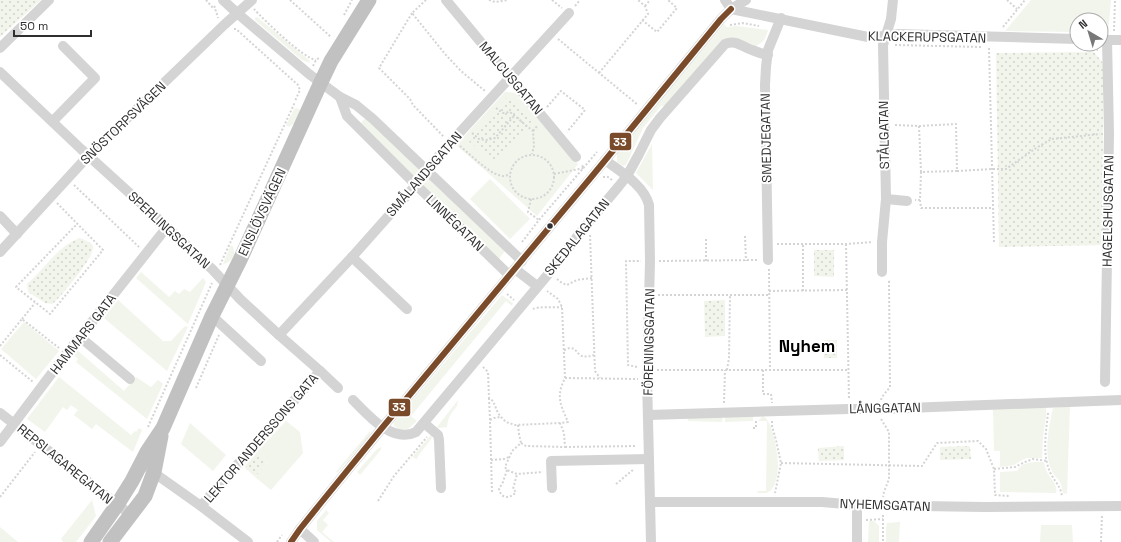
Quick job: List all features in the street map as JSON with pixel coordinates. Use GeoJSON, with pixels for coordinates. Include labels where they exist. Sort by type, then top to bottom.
{"type":"FeatureCollection","features":[{"type":"Feature","properties":{"kind":"highway","name":"ENSLÖVSVÄGEN"},"geometry":{"type":"LineString","coordinates":[[110,542],[131,515],[134,499],[147,469],[147,452],[162,428],[320,82],[369,0]]}},
{"type":"Feature","properties":{"kind":"highway","name":"ENSLÖVSVÄGEN"},"geometry":{"type":"LineString","coordinates":[[91,542],[117,505],[147,469],[158,451],[162,428]]}},
{"type":"Feature","properties":{"kind":"street"},"geometry":{"type":"LineString","coordinates":[[0,48],[49,0]]}},
{"type":"Feature","properties":{"kind":"street","name":"LINNÉGATAN"},"geometry":{"type":"LineString","coordinates":[[223,0],[340,98],[356,105],[373,119],[522,261]]}},
{"type":"Feature","properties":{"kind":"street","name":"MALCUSGATAN"},"geometry":{"type":"LineString","coordinates":[[446,0],[576,157]]}},
{"type":"Feature","properties":{"kind":"street"},"geometry":{"type":"LineString","coordinates":[[725,0],[731,9]]}},
{"type":"Feature","properties":{"kind":"street"},"geometry":{"type":"LineString","coordinates":[[291,542],[382,428],[606,160],[721,19],[731,9],[746,0]]}},
{"type":"Feature","properties":{"kind":"street","name":"STÅLGATAN"},"geometry":{"type":"LineString","coordinates":[[882,272],[882,242],[886,199],[883,45],[891,19],[893,0]]}},
{"type":"Feature","properties":{"kind":"street","name":"SNÖSTORPSVÄGEN"},"geometry":{"type":"LineString","coordinates":[[0,252],[89,156],[224,25],[251,1]]}},
{"type":"Feature","properties":{"kind":"street","name":"KLACKERUPSGATAN"},"geometry":{"type":"LineString","coordinates":[[731,9],[868,37],[897,34],[994,38],[1069,39]]}},
{"type":"Feature","properties":{"kind":"street","name":"SMÅLANDSGATAN"},"geometry":{"type":"LineString","coordinates":[[279,335],[416,186],[465,127],[569,13]]}},
{"type":"Feature","properties":{"kind":"street","name":"SMEDJEGATAN"},"geometry":{"type":"LineString","coordinates":[[768,260],[765,85],[768,50],[781,18]]}},
{"type":"Feature","properties":{"kind":"street","name":"HAGELSHUSGATAN"},"geometry":{"type":"LineString","coordinates":[[1105,382],[1111,40]]}},
{"type":"Feature","properties":{"kind":"street","name":"SKEDALAGATAN"},"geometry":{"type":"LineString","coordinates":[[382,428],[402,436],[409,436],[428,426],[476,361],[541,288],[550,272],[583,229],[627,176],[651,130],[660,118],[725,44],[729,42],[736,42],[751,50],[768,55]]}},
{"type":"Feature","properties":{"kind":"street"},"geometry":{"type":"LineString","coordinates":[[53,122],[95,78],[63,46]]}},
{"type":"Feature","properties":{"kind":"street","name":"SPERLINGSGATAN"},"geometry":{"type":"LineString","coordinates":[[0,72],[167,227],[236,295],[338,388]]}},
{"type":"Feature","properties":{"kind":"street","name":"LINNÉGATAN"},"geometry":{"type":"LineString","coordinates":[[340,98],[347,116],[416,186],[512,272],[541,288]]}},
{"type":"Feature","properties":{"kind":"street","name":"FÖRENINGSGATAN"},"geometry":{"type":"LineString","coordinates":[[606,160],[627,176],[641,190],[648,200],[649,206],[650,261],[648,416],[650,542]]}},
{"type":"Feature","properties":{"kind":"street"},"geometry":{"type":"LineString","coordinates":[[886,199],[907,201]]}},
{"type":"Feature","properties":{"kind":"street"},"geometry":{"type":"LineString","coordinates":[[0,216],[17,234]]}},
{"type":"Feature","properties":{"kind":"street","name":"HAMMARS GATA"},"geometry":{"type":"LineString","coordinates":[[0,442],[67,353],[167,227]]}},
{"type":"Feature","properties":{"kind":"street"},"geometry":{"type":"LineString","coordinates":[[352,257],[407,310]]}},
{"type":"Feature","properties":{"kind":"street"},"geometry":{"type":"LineString","coordinates":[[212,316],[261,362]]}},
{"type":"Feature","properties":{"kind":"street"},"geometry":{"type":"LineString","coordinates":[[80,337],[130,379]]}},
{"type":"Feature","properties":{"kind":"street","name":"LEKTOR ANDERSSONS GATA"},"geometry":{"type":"LineString","coordinates":[[201,506],[320,371]]}},
{"type":"Feature","properties":{"kind":"street"},"geometry":{"type":"LineString","coordinates":[[353,400],[382,428]]}},
{"type":"Feature","properties":{"kind":"street","name":"LÅNGGATAN"},"geometry":{"type":"LineString","coordinates":[[648,416],[1121,400]]}},
{"type":"Feature","properties":{"kind":"street","name":"REPSLAGAREGATAN"},"geometry":{"type":"LineString","coordinates":[[0,413],[131,515]]}},
{"type":"Feature","properties":{"kind":"street"},"geometry":{"type":"LineString","coordinates":[[428,426],[438,435],[440,440],[441,488]]}},
{"type":"Feature","properties":{"kind":"street"},"geometry":{"type":"LineString","coordinates":[[552,488],[551,461],[649,459]]}},
{"type":"Feature","properties":{"kind":"street"},"geometry":{"type":"LineString","coordinates":[[147,469],[201,506],[248,542]]}},
{"type":"Feature","properties":{"kind":"street","name":"NYHEMSGATAN"},"geometry":{"type":"LineString","coordinates":[[650,502],[822,502],[857,505],[984,507],[1121,506]]}},
{"type":"Feature","properties":{"kind":"street"},"geometry":{"type":"LineString","coordinates":[[857,505],[857,542]]}},
{"type":"Feature","properties":{"kind":"street"},"geometry":{"type":"LineString","coordinates":[[300,530],[314,542]]}},
{"type":"Feature","properties":{"kind":"path"},"geometry":{"type":"LineString","coordinates":[[206,0],[214,8]]}},
{"type":"Feature","properties":{"kind":"path"},"geometry":{"type":"LineString","coordinates":[[290,0],[331,37]]}},
{"type":"Feature","properties":{"kind":"path"},"geometry":{"type":"LineString","coordinates":[[426,0],[412,13],[379,68],[410,99],[412,106],[452,142],[491,172],[502,176],[509,175]]}},
{"type":"Feature","properties":{"kind":"path"},"geometry":{"type":"LineString","coordinates":[[489,0],[495,2],[508,0]]}},
{"type":"Feature","properties":{"kind":"path"},"geometry":{"type":"LineString","coordinates":[[598,72],[648,14],[646,6],[638,0]]}},
{"type":"Feature","properties":{"kind":"path"},"geometry":{"type":"LineString","coordinates":[[646,6],[650,0]]}},
{"type":"Feature","properties":{"kind":"path"},"geometry":{"type":"LineString","coordinates":[[642,20],[657,32],[677,8],[668,0]]}},
{"type":"Feature","properties":{"kind":"path"},"geometry":{"type":"LineString","coordinates":[[1007,0],[1017,9]]}},
{"type":"Feature","properties":{"kind":"path"},"geometry":{"type":"LineString","coordinates":[[994,38],[1025,0]]}},
{"type":"Feature","properties":{"kind":"path"},"geometry":{"type":"LineString","coordinates":[[1111,40],[1115,0]]}},
{"type":"Feature","properties":{"kind":"path"},"geometry":{"type":"LineString","coordinates":[[251,1],[258,14],[306,55],[316,60]]}},
{"type":"Feature","properties":{"kind":"path"},"geometry":{"type":"LineString","coordinates":[[412,13],[444,54],[460,71],[503,113],[510,112],[532,131],[534,146],[532,154]]}},
{"type":"Feature","properties":{"kind":"path"},"geometry":{"type":"LineString","coordinates":[[147,428],[300,90],[297,83],[236,29],[228,29],[224,25]]}},
{"type":"Feature","properties":{"kind":"path"},"geometry":{"type":"LineString","coordinates":[[551,33],[638,105]]}},
{"type":"Feature","properties":{"kind":"path"},"geometry":{"type":"LineString","coordinates":[[989,48],[994,243]]}},
{"type":"Feature","properties":{"kind":"path"},"geometry":{"type":"LineString","coordinates":[[541,114],[561,91],[585,110],[561,139]]}},
{"type":"Feature","properties":{"kind":"path"},"geometry":{"type":"LineString","coordinates":[[465,127],[479,139],[486,140],[495,138],[514,116]]}},
{"type":"Feature","properties":{"kind":"path"},"geometry":{"type":"LineString","coordinates":[[884,125],[919,126],[956,124],[957,172]]}},
{"type":"Feature","properties":{"kind":"path"},"geometry":{"type":"LineString","coordinates":[[919,126],[921,208],[993,208]]}},
{"type":"Feature","properties":{"kind":"path"},"geometry":{"type":"LineString","coordinates":[[921,172],[957,172],[993,168],[1006,170],[1036,148],[1052,139],[1109,133]]}},
{"type":"Feature","properties":{"kind":"path"},"geometry":{"type":"LineString","coordinates":[[532,154],[542,157],[548,161],[554,174],[552,188],[541,198],[531,200],[518,196],[510,183],[509,175],[511,167],[516,161],[522,157],[532,154]]}},
{"type":"Feature","properties":{"kind":"path"},"geometry":{"type":"LineString","coordinates":[[554,174],[584,168],[576,157]]}},
{"type":"Feature","properties":{"kind":"path"},"geometry":{"type":"LineString","coordinates":[[67,179],[146,254]]}},
{"type":"Feature","properties":{"kind":"path"},"geometry":{"type":"LineString","coordinates":[[50,197],[78,223],[103,250],[50,314],[16,287],[78,223]]}},
{"type":"Feature","properties":{"kind":"path"},"geometry":{"type":"LineString","coordinates":[[531,200],[528,212],[539,220]]}},
{"type":"Feature","properties":{"kind":"path"},"geometry":{"type":"LineString","coordinates":[[907,201],[920,200]]}},
{"type":"Feature","properties":{"kind":"path"},"geometry":{"type":"LineString","coordinates":[[583,229],[590,236],[595,371],[600,378]]}},
{"type":"Feature","properties":{"kind":"path"},"geometry":{"type":"LineString","coordinates":[[745,236],[746,260]]}},
{"type":"Feature","properties":{"kind":"path"},"geometry":{"type":"LineString","coordinates":[[706,237],[706,261]]}},
{"type":"Feature","properties":{"kind":"path"},"geometry":{"type":"LineString","coordinates":[[768,244],[846,244],[882,242]]}},
{"type":"Feature","properties":{"kind":"path"},"geometry":{"type":"LineString","coordinates":[[803,244],[803,290]]}},
{"type":"Feature","properties":{"kind":"path"},"geometry":{"type":"LineString","coordinates":[[846,244],[849,409]]}},
{"type":"Feature","properties":{"kind":"path"},"geometry":{"type":"LineString","coordinates":[[648,374],[628,365],[626,260],[768,260],[770,370]]}},
{"type":"Feature","properties":{"kind":"path"},"geometry":{"type":"LineString","coordinates":[[882,272],[889,281],[890,387],[882,397],[881,409],[881,419],[889,432],[889,479],[884,492],[883,542]]}},
{"type":"Feature","properties":{"kind":"path"},"geometry":{"type":"LineString","coordinates":[[555,277],[567,285],[577,280],[592,278]]}},
{"type":"Feature","properties":{"kind":"path"},"geometry":{"type":"LineString","coordinates":[[488,398],[493,401],[500,417],[506,422],[514,425],[568,422],[560,405],[559,396],[561,386],[565,378],[562,307],[558,300],[541,288]]}},
{"type":"Feature","properties":{"kind":"path"},"geometry":{"type":"LineString","coordinates":[[769,290],[847,290]]}},
{"type":"Feature","properties":{"kind":"path"},"geometry":{"type":"LineString","coordinates":[[649,295],[769,295]]}},
{"type":"Feature","properties":{"kind":"path"},"geometry":{"type":"LineString","coordinates":[[725,413],[726,370],[729,358],[730,295]]}},
{"type":"Feature","properties":{"kind":"path"},"geometry":{"type":"LineString","coordinates":[[0,346],[36,303]]}},
{"type":"Feature","properties":{"kind":"path"},"geometry":{"type":"LineString","coordinates":[[22,319],[63,351]]}},
{"type":"Feature","properties":{"kind":"path"},"geometry":{"type":"LineString","coordinates":[[564,350],[571,348],[582,357],[594,355]]}},
{"type":"Feature","properties":{"kind":"path"},"geometry":{"type":"LineString","coordinates":[[0,355],[36,385]]}},
{"type":"Feature","properties":{"kind":"path"},"geometry":{"type":"LineString","coordinates":[[476,361],[488,372],[492,493]]}},
{"type":"Feature","properties":{"kind":"path"},"geometry":{"type":"LineString","coordinates":[[565,378],[600,378],[726,370],[848,370]]}},
{"type":"Feature","properties":{"kind":"path"},"geometry":{"type":"LineString","coordinates":[[763,370],[763,394],[771,394],[772,426],[781,463],[772,502]]}},
{"type":"Feature","properties":{"kind":"path"},"geometry":{"type":"LineString","coordinates":[[1049,403],[1046,461],[1050,472],[1059,485],[1062,497]]}},
{"type":"Feature","properties":{"kind":"path"},"geometry":{"type":"LineString","coordinates":[[490,420],[500,417]]}},
{"type":"Feature","properties":{"kind":"path"},"geometry":{"type":"LineString","coordinates":[[560,423],[564,433],[565,447]]}},
{"type":"Feature","properties":{"kind":"path"},"geometry":{"type":"LineString","coordinates":[[518,425],[521,443],[526,446],[636,446]]}},
{"type":"Feature","properties":{"kind":"path"},"geometry":{"type":"LineString","coordinates":[[378,501],[394,476],[419,447],[428,426]]}},
{"type":"Feature","properties":{"kind":"path"},"geometry":{"type":"LineString","coordinates":[[781,463],[922,466],[936,443],[978,441],[986,449],[994,469],[995,495],[1010,496]]}},
{"type":"Feature","properties":{"kind":"path"},"geometry":{"type":"LineString","coordinates":[[517,474],[513,486],[513,489],[516,492],[510,497],[502,496],[499,489],[507,470],[506,466],[509,457],[512,451],[521,443]]}},
{"type":"Feature","properties":{"kind":"path"},"geometry":{"type":"LineString","coordinates":[[0,497],[40,445]]}},
{"type":"Feature","properties":{"kind":"path"},"geometry":{"type":"LineString","coordinates":[[491,460],[509,457]]}},
{"type":"Feature","properties":{"kind":"path"},"geometry":{"type":"LineString","coordinates":[[616,484],[649,459]]}},
{"type":"Feature","properties":{"kind":"path"},"geometry":{"type":"LineString","coordinates":[[994,469],[1015,467],[1034,459],[1046,461]]}},
{"type":"Feature","properties":{"kind":"path"},"geometry":{"type":"LineString","coordinates":[[507,470],[517,474],[552,471]]}},
{"type":"Feature","properties":{"kind":"path"},"geometry":{"type":"LineString","coordinates":[[1101,542],[1102,506]]}},
{"type":"Feature","properties":{"kind":"path"},"geometry":{"type":"LineString","coordinates":[[857,520],[883,519]]}},
{"type":"Feature","properties":{"kind":"shaded area"},"geometry":{"type":"Polygon","coordinates":[[[0,0],[41,0],[0,37],[0,0]]]}},
{"type":"Feature","properties":{"kind":"shaded area"},"geometry":{"type":"Polygon","coordinates":[[[1031,0],[1111,0],[1109,22],[1109,12],[1069,12],[1069,32],[1005,31],[1031,0]]]}},
{"type":"Feature","properties":{"kind":"shaded area"},"geometry":{"type":"Polygon","coordinates":[[[257,17],[309,60],[310,63],[302,60],[255,20],[257,17]]]}},
{"type":"Feature","properties":{"kind":"shaded area"},"geometry":{"type":"Polygon","coordinates":[[[724,24],[727,27],[737,26],[768,30],[764,40],[756,46],[735,38],[727,38],[723,40],[666,106],[661,106],[643,128],[626,165],[623,166],[617,162],[617,153],[724,24]]]}},
{"type":"Feature","properties":{"kind":"shaded area"},"geometry":{"type":"Polygon","coordinates":[[[1094,52],[1103,63],[1103,245],[999,247],[996,53],[1094,52]]]}},
{"type":"Feature","properties":{"kind":"shaded area"},"geometry":{"type":"Polygon","coordinates":[[[505,92],[519,93],[578,164],[537,216],[456,145],[505,92]]]}},
{"type":"Feature","properties":{"kind":"shaded area"},"geometry":{"type":"Polygon","coordinates":[[[507,98],[533,118],[524,135],[495,160],[468,141],[507,98]]]}},
{"type":"Feature","properties":{"kind":"shaded area"},"geometry":{"type":"Polygon","coordinates":[[[296,108],[301,110],[296,122],[289,127],[286,125],[294,109],[296,108]]]}},
{"type":"Feature","properties":{"kind":"shaded area"},"geometry":{"type":"Polygon","coordinates":[[[367,118],[423,172],[415,179],[361,124],[363,120],[367,118]]]}},
{"type":"Feature","properties":{"kind":"shaded area"},"geometry":{"type":"Polygon","coordinates":[[[652,144],[653,190],[636,173],[652,144]]]}},
{"type":"Feature","properties":{"kind":"shaded area"},"geometry":{"type":"Polygon","coordinates":[[[428,176],[505,251],[498,260],[421,185],[428,176]]]}},
{"type":"Feature","properties":{"kind":"shaded area"},"geometry":{"type":"Polygon","coordinates":[[[490,179],[530,219],[510,239],[470,199],[490,179]]]}},
{"type":"Feature","properties":{"kind":"shaded area"},"geometry":{"type":"Polygon","coordinates":[[[80,238],[89,242],[93,246],[93,251],[85,265],[57,300],[52,304],[45,303],[28,292],[27,284],[52,258],[65,246],[80,238]]]}},
{"type":"Feature","properties":{"kind":"shaded area"},"geometry":{"type":"Polygon","coordinates":[[[232,245],[234,251],[233,257],[223,264],[230,247],[232,245]]]}},
{"type":"Feature","properties":{"kind":"shaded area"},"geometry":{"type":"Polygon","coordinates":[[[814,250],[834,250],[834,277],[814,276],[814,250]]]}},
{"type":"Feature","properties":{"kind":"shaded area"},"geometry":{"type":"Polygon","coordinates":[[[141,272],[169,297],[175,291],[179,294],[184,289],[190,292],[203,278],[206,282],[188,324],[136,278],[141,272]]]}},
{"type":"Feature","properties":{"kind":"shaded area"},"geometry":{"type":"Polygon","coordinates":[[[502,295],[513,303],[512,306],[506,301],[411,416],[417,421],[408,429],[400,430],[394,426],[394,422],[502,295]]]}},
{"type":"Feature","properties":{"kind":"shaded area"},"geometry":{"type":"Polygon","coordinates":[[[118,300],[163,341],[171,341],[185,326],[188,327],[167,371],[104,318],[118,300]]]}},
{"type":"Feature","properties":{"kind":"shaded area"},"geometry":{"type":"Polygon","coordinates":[[[725,300],[725,336],[705,337],[704,301],[725,300]]]}},
{"type":"Feature","properties":{"kind":"shaded area"},"geometry":{"type":"Polygon","coordinates":[[[24,322],[59,351],[36,379],[1,349],[24,322]]]}},
{"type":"Feature","properties":{"kind":"shaded area"},"geometry":{"type":"Polygon","coordinates":[[[824,340],[837,340],[837,358],[824,358],[824,340]]]}},
{"type":"Feature","properties":{"kind":"shaded area"},"geometry":{"type":"Polygon","coordinates":[[[77,350],[124,391],[136,377],[151,387],[158,380],[163,384],[147,419],[76,362],[78,359],[74,355],[77,350]]]}},
{"type":"Feature","properties":{"kind":"shaded area"},"geometry":{"type":"Polygon","coordinates":[[[59,377],[131,435],[139,428],[142,430],[133,452],[96,424],[92,429],[74,415],[78,410],[71,405],[67,410],[63,407],[45,432],[27,419],[59,377]]]}},
{"type":"Feature","properties":{"kind":"shaded area"},"geometry":{"type":"Polygon","coordinates":[[[458,400],[457,406],[449,417],[447,427],[437,427],[458,400]]]}},
{"type":"Feature","properties":{"kind":"shaded area"},"geometry":{"type":"Polygon","coordinates":[[[1070,406],[1067,494],[1063,493],[1060,482],[1052,471],[1049,464],[1047,448],[1053,408],[1070,406]]]}},
{"type":"Feature","properties":{"kind":"shaded area"},"geometry":{"type":"Polygon","coordinates":[[[1046,407],[1042,458],[1027,458],[1014,465],[1000,467],[1000,451],[994,451],[993,409],[1046,407]]]}},
{"type":"Feature","properties":{"kind":"shaded area"},"geometry":{"type":"Polygon","coordinates":[[[723,415],[722,422],[688,421],[688,416],[723,415]]]}},
{"type":"Feature","properties":{"kind":"shaded area"},"geometry":{"type":"Polygon","coordinates":[[[753,415],[753,421],[725,422],[725,416],[753,415]]]}},
{"type":"Feature","properties":{"kind":"shaded area"},"geometry":{"type":"Polygon","coordinates":[[[763,416],[770,424],[777,454],[778,468],[776,481],[772,489],[764,493],[758,493],[757,491],[766,491],[767,421],[758,421],[763,416]]]}},
{"type":"Feature","properties":{"kind":"shaded area"},"geometry":{"type":"Polygon","coordinates":[[[286,421],[300,432],[303,453],[271,490],[255,477],[268,462],[257,452],[286,421]]]}},
{"type":"Feature","properties":{"kind":"shaded area"},"geometry":{"type":"Polygon","coordinates":[[[190,423],[226,455],[213,471],[181,444],[190,423]]]}},
{"type":"Feature","properties":{"kind":"shaded area"},"geometry":{"type":"Polygon","coordinates":[[[370,431],[370,435],[337,473],[336,472],[370,431]]]}},
{"type":"Feature","properties":{"kind":"shaded area"},"geometry":{"type":"Polygon","coordinates":[[[431,435],[432,438],[417,459],[412,457],[431,435]]]}},
{"type":"Feature","properties":{"kind":"shaded area"},"geometry":{"type":"Polygon","coordinates":[[[844,446],[844,460],[819,461],[818,448],[844,446]]]}},
{"type":"Feature","properties":{"kind":"shaded area"},"geometry":{"type":"Polygon","coordinates":[[[970,446],[971,459],[940,460],[940,447],[970,446]]]}},
{"type":"Feature","properties":{"kind":"shaded area"},"geometry":{"type":"Polygon","coordinates":[[[382,447],[360,475],[357,472],[377,449],[382,447]]]}},
{"type":"Feature","properties":{"kind":"shaded area"},"geometry":{"type":"Polygon","coordinates":[[[257,452],[268,462],[255,477],[244,467],[257,452]]]}},
{"type":"Feature","properties":{"kind":"shaded area"},"geometry":{"type":"Polygon","coordinates":[[[1032,462],[1044,462],[1046,471],[1056,487],[1056,493],[1000,492],[1000,472],[1017,471],[1022,465],[1025,464],[1032,462]]]}},
{"type":"Feature","properties":{"kind":"shaded area"},"geometry":{"type":"Polygon","coordinates":[[[92,500],[96,516],[76,542],[63,542],[61,539],[92,500]]]}},
{"type":"Feature","properties":{"kind":"shaded area"},"geometry":{"type":"Polygon","coordinates":[[[326,510],[329,513],[323,520],[328,525],[322,532],[334,542],[331,542],[317,530],[317,521],[326,510]]]}},
{"type":"Feature","properties":{"kind":"shaded area"},"geometry":{"type":"Polygon","coordinates":[[[869,521],[874,521],[879,526],[879,542],[868,542],[869,521]]]}},
{"type":"Feature","properties":{"kind":"shaded area"},"geometry":{"type":"Polygon","coordinates":[[[900,522],[899,542],[886,542],[887,523],[900,522]]]}},
{"type":"Feature","properties":{"kind":"shaded area"},"geometry":{"type":"Polygon","coordinates":[[[1041,525],[1072,525],[1073,542],[1040,542],[1041,525]]]}},
{"type":"Feature","properties":{"kind":"shaded area"},"geometry":{"type":"Polygon","coordinates":[[[0,527],[18,542],[0,542],[0,527]]]}},
{"type":"Feature","properties":{"kind":"transit line","name":"33"},"geometry":{"type":"LineString","coordinates":[[291,542],[382,428],[721,19],[731,9]]}},
{"type":"Feature","properties":{"kind":"district","name":"Nyhem"},"geometry":{"type":"Point","coordinates":[807,346]}}]}
